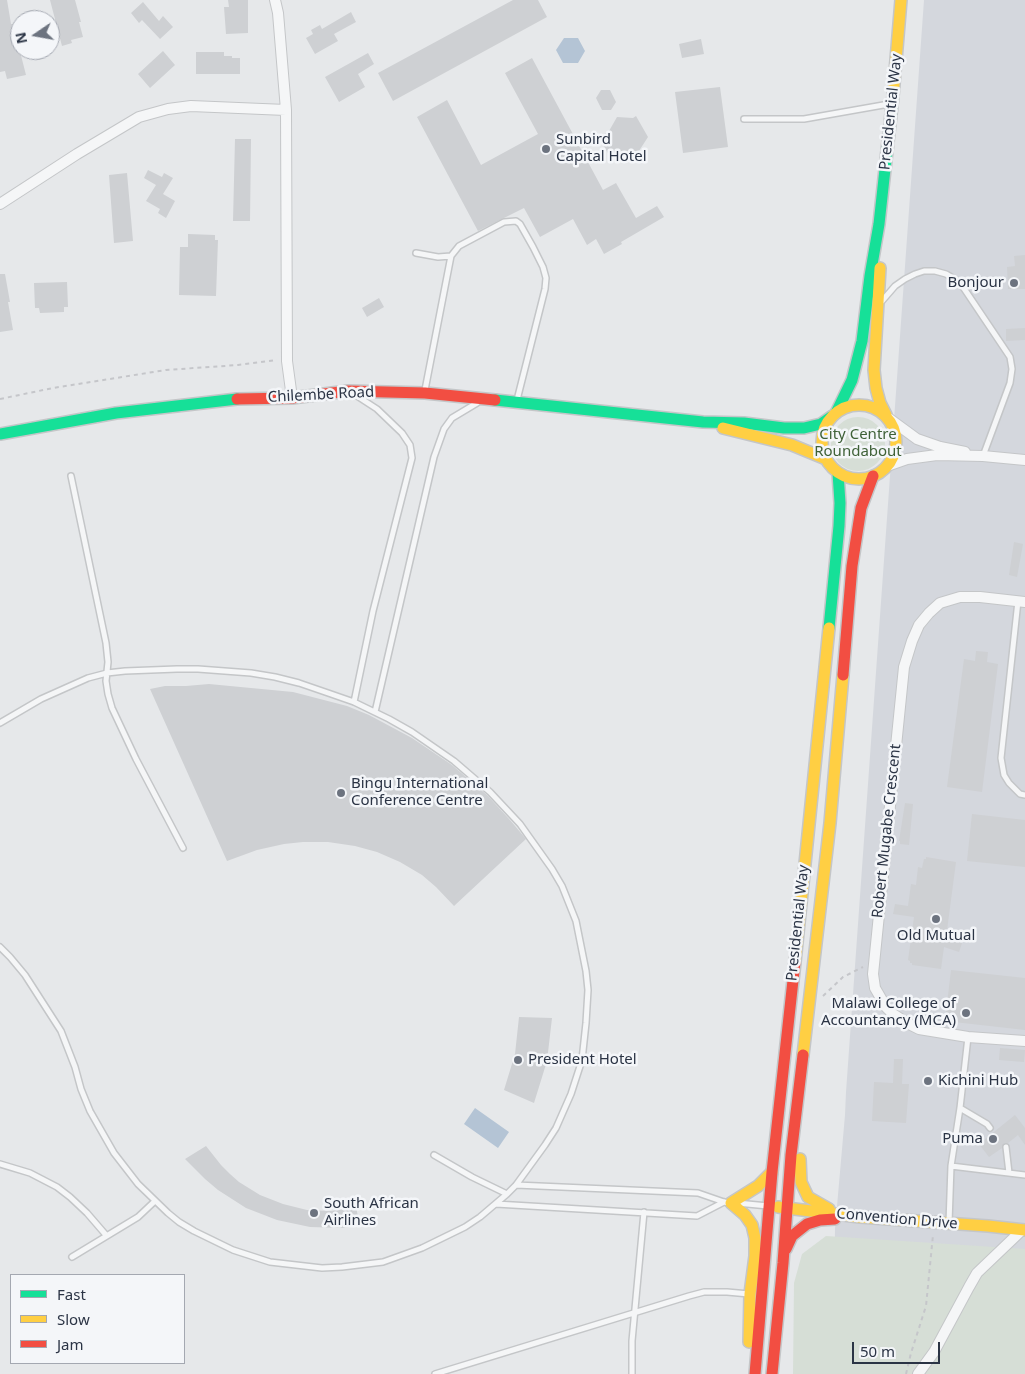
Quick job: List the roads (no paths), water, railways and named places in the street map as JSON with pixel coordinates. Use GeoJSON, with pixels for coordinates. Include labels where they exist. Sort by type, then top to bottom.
{"type":"FeatureCollection","features":[{"type":"Feature","properties":{"kind":"main road","name":"Presidential Way"},"geometry":{"type":"LineString","coordinates":[[834,414],[852,380],[865,319],[879,224],[901,0]]}},
{"type":"Feature","properties":{"kind":"main road","name":"Presidential Way"},"geometry":{"type":"LineString","coordinates":[[879,224],[880,249],[874,370],[876,388],[886,417]]}},
{"type":"Feature","properties":{"kind":"main road","name":"Chilembe Road"},"geometry":{"type":"LineString","coordinates":[[0,434],[116,413],[228,400],[292,398],[348,390],[424,393],[702,422]]}},
{"type":"Feature","properties":{"kind":"main road"},"geometry":{"type":"LineString","coordinates":[[702,422],[744,422],[784,428],[804,428],[820,424],[834,414],[845,407],[863,404],[880,411],[892,424],[895,432],[895,450],[887,466],[880,472],[864,479],[846,477],[838,473],[826,459],[822,442],[826,425],[834,414]]}},
{"type":"Feature","properties":{"kind":"main road"},"geometry":{"type":"LineString","coordinates":[[702,422],[792,445],[826,459]]}},
{"type":"Feature","properties":{"kind":"main road","name":"Presidential Way"},"geometry":{"type":"LineString","coordinates":[[753,1374],[839,526],[840,495],[838,473]]}},
{"type":"Feature","properties":{"kind":"main road","name":"Presidential Way"},"geometry":{"type":"LineString","coordinates":[[772,1374],[806,1020],[830,823],[852,566],[861,508],[872,476]]}},
{"type":"Feature","properties":{"kind":"main road"},"geometry":{"type":"LineString","coordinates":[[806,1020],[809,1080],[802,1142],[801,1182],[808,1197],[815,1202],[830,1209],[860,1217]]}},
{"type":"Feature","properties":{"kind":"main road"},"geometry":{"type":"LineString","coordinates":[[753,1374],[748,1334],[755,1238],[752,1225],[745,1215],[727,1203],[758,1186],[772,1172]]}},
{"type":"Feature","properties":{"kind":"main road","name":"Convention Drive"},"geometry":{"type":"LineString","coordinates":[[769,1206],[860,1217],[1024,1230]]}},
{"type":"Feature","properties":{"kind":"main road"},"geometry":{"type":"LineString","coordinates":[[783,1263],[787,1245],[792,1236],[807,1224],[820,1220],[844,1220],[933,1229],[988,1226]]}},
{"type":"Feature","properties":{"kind":"street"},"geometry":{"type":"LineString","coordinates":[[276,0],[286,110],[287,360],[292,398]]}},
{"type":"Feature","properties":{"kind":"street"},"geometry":{"type":"LineString","coordinates":[[0,204],[77,154],[140,117],[168,109],[191,106],[286,110]]}},
{"type":"Feature","properties":{"kind":"street"},"geometry":{"type":"LineString","coordinates":[[886,417],[912,436],[928,444],[984,456]]}},
{"type":"Feature","properties":{"kind":"street"},"geometry":{"type":"LineString","coordinates":[[887,466],[907,459],[937,455],[984,456],[1025,460]]}},
{"type":"Feature","properties":{"kind":"street","name":"Robert Mugabe Crescent"},"geometry":{"type":"LineString","coordinates":[[1022,602],[980,597],[960,597],[940,603],[919,625],[912,641],[904,667],[872,974],[881,999],[893,1014],[919,1029],[968,1037],[1025,1041]]}},
{"type":"Feature","properties":{"kind":"street"},"geometry":{"type":"LineString","coordinates":[[918,1374],[934,1352],[977,1273],[1024,1230]]}},
{"type":"Feature","properties":{"kind":"lane"},"geometry":{"type":"LineString","coordinates":[[744,120],[804,119],[892,104]]}},
{"type":"Feature","properties":{"kind":"lane"},"geometry":{"type":"LineString","coordinates":[[424,393],[451,256],[460,246],[504,222],[516,221],[520,224],[544,267],[546,278],[545,289],[516,402]]}},
{"type":"Feature","properties":{"kind":"lane"},"geometry":{"type":"LineString","coordinates":[[416,253],[438,257],[451,256]]}},
{"type":"Feature","properties":{"kind":"lane"},"geometry":{"type":"LineString","coordinates":[[878,306],[895,286],[904,279],[924,271],[946,274],[963,287],[1010,356],[1012,369],[1010,383],[984,456]]}},
{"type":"Feature","properties":{"kind":"lane"},"geometry":{"type":"LineString","coordinates":[[348,390],[377,409],[402,434],[410,445],[412,458],[374,611],[354,702]]}},
{"type":"Feature","properties":{"kind":"lane"},"geometry":{"type":"LineString","coordinates":[[375,712],[434,457],[444,429],[452,418],[484,399]]}},
{"type":"Feature","properties":{"kind":"lane"},"geometry":{"type":"LineString","coordinates":[[70,476],[106,643],[108,662],[106,681],[112,708],[136,759],[183,848]]}},
{"type":"Feature","properties":{"kind":"lane"},"geometry":{"type":"LineString","coordinates":[[1022,602],[1001,758],[1004,774],[1009,782],[1020,794],[1025,795]]}},
{"type":"Feature","properties":{"kind":"lane"},"geometry":{"type":"LineString","coordinates":[[0,723],[41,699],[88,678],[108,673],[139,670],[184,669],[251,673],[299,683],[354,702],[412,732],[454,760],[504,806],[520,824],[562,886],[576,921],[586,971],[588,990],[582,1060],[571,1094],[556,1128],[545,1145],[516,1185],[496,1204],[465,1227],[422,1248],[383,1262],[322,1268],[270,1262],[233,1250],[194,1231],[179,1222],[138,1184],[114,1153],[90,1111],[62,1031],[25,975],[0,947]]}},
{"type":"Feature","properties":{"kind":"lane"},"geometry":{"type":"LineString","coordinates":[[949,1224],[951,1166],[968,1037]]}},
{"type":"Feature","properties":{"kind":"lane"},"geometry":{"type":"LineString","coordinates":[[960,1108],[990,1128]]}},
{"type":"Feature","properties":{"kind":"lane"},"geometry":{"type":"LineString","coordinates":[[1006,1147],[1010,1173]]}},
{"type":"Feature","properties":{"kind":"lane"},"geometry":{"type":"LineString","coordinates":[[434,1155],[507,1194]]}},
{"type":"Feature","properties":{"kind":"lane"},"geometry":{"type":"LineString","coordinates":[[0,1164],[30,1173],[58,1187],[87,1213],[106,1235]]}},
{"type":"Feature","properties":{"kind":"lane"},"geometry":{"type":"LineString","coordinates":[[951,1166],[1025,1175]]}},
{"type":"Feature","properties":{"kind":"lane"},"geometry":{"type":"LineString","coordinates":[[516,1185],[698,1193],[727,1203],[769,1206]]}},
{"type":"Feature","properties":{"kind":"lane"},"geometry":{"type":"LineString","coordinates":[[72,1257],[106,1235],[122,1228],[138,1217],[155,1201]]}},
{"type":"Feature","properties":{"kind":"lane"},"geometry":{"type":"LineString","coordinates":[[496,1204],[697,1216],[727,1203]]}},
{"type":"Feature","properties":{"kind":"lane"},"geometry":{"type":"LineString","coordinates":[[632,1374],[632,1341],[644,1212]]}},
{"type":"Feature","properties":{"kind":"lane"},"geometry":{"type":"LineString","coordinates":[[435,1374],[704,1292],[750,1294]]}},
{"type":"Feature","properties":{"kind":"water"},"geometry":{"type":"Polygon","coordinates":[[[564,38],[578,38],[585,51],[578,63],[563,63],[556,50],[564,38]]]}},
{"type":"Feature","properties":{"kind":"water"},"geometry":{"type":"Polygon","coordinates":[[[475,1108],[509,1132],[498,1148],[464,1124],[475,1108]]]}},
{"type":"Feature","properties":{"kind":"place","name":"Sunbird Capital Hotel"},"geometry":{"type":"Point","coordinates":[546,149]}},
{"type":"Feature","properties":{"kind":"place","name":"Bonjour"},"geometry":{"type":"Point","coordinates":[1014,283]}},
{"type":"Feature","properties":{"kind":"place","name":"Bingu International Conference Centre"},"geometry":{"type":"Point","coordinates":[341,793]}},
{"type":"Feature","properties":{"kind":"place","name":"Old Mutual"},"geometry":{"type":"Point","coordinates":[936,919]}},
{"type":"Feature","properties":{"kind":"place","name":"Malawi College of Accountancy (MCA)"},"geometry":{"type":"Point","coordinates":[966,1013]}},
{"type":"Feature","properties":{"kind":"place","name":"President Hotel"},"geometry":{"type":"Point","coordinates":[518,1060]}},
{"type":"Feature","properties":{"kind":"place","name":"Kichini Hub"},"geometry":{"type":"Point","coordinates":[928,1081]}},
{"type":"Feature","properties":{"kind":"place","name":"Puma"},"geometry":{"type":"Point","coordinates":[993,1139]}},
{"type":"Feature","properties":{"kind":"place","name":"South African Airlines"},"geometry":{"type":"Point","coordinates":[314,1213]}},
{"type":"Feature","properties":{"kind":"park label","name":"City Centre Roundabout"},"geometry":{"type":"Point","coordinates":[858,444]}}]}
